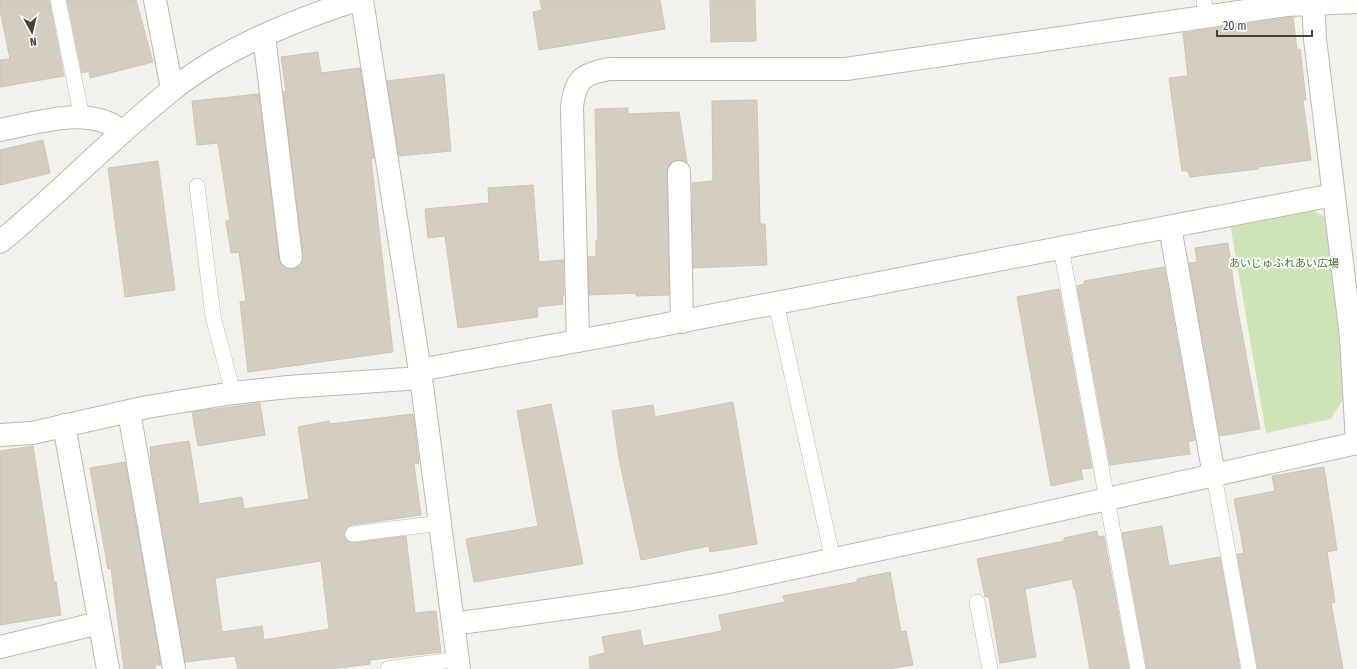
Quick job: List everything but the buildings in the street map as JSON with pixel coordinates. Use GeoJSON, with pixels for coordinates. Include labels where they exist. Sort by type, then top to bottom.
{"type":"FeatureCollection","features":[{"type":"Feature","properties":{"kind":"street"},"geometry":{"type":"LineString","coordinates":[[155,0],[172,89]]}},
{"type":"Feature","properties":{"kind":"street"},"geometry":{"type":"LineString","coordinates":[[0,242],[32,216],[172,89],[203,68],[264,36],[302,18],[356,0]]}},
{"type":"Feature","properties":{"kind":"street"},"geometry":{"type":"LineString","coordinates":[[362,0],[420,374],[459,664]]}},
{"type":"Feature","properties":{"kind":"street"},"geometry":{"type":"LineString","coordinates":[[578,341],[572,107],[574,90],[582,79],[595,71],[609,69],[846,69],[1205,9],[1313,1],[1357,2]]}},
{"type":"Feature","properties":{"kind":"street"},"geometry":{"type":"LineString","coordinates":[[453,624],[654,595],[719,584],[1357,443],[1351,337],[1315,39],[1313,1]]}},
{"type":"Feature","properties":{"kind":"street"},"geometry":{"type":"LineString","coordinates":[[264,36],[291,257]]}},
{"type":"Feature","properties":{"kind":"street"},"geometry":{"type":"LineString","coordinates":[[0,130],[69,118],[82,118],[107,122],[115,125],[123,132]]}},
{"type":"Feature","properties":{"kind":"street"},"geometry":{"type":"LineString","coordinates":[[679,172],[682,322]]}},
{"type":"Feature","properties":{"kind":"street"},"geometry":{"type":"LineString","coordinates":[[0,435],[32,433],[129,412],[233,393],[288,386],[420,374],[578,341],[1333,195]]}},
{"type":"Feature","properties":{"kind":"street"},"geometry":{"type":"LineString","coordinates":[[1170,227],[1214,475]]}},
{"type":"Feature","properties":{"kind":"street"},"geometry":{"type":"LineString","coordinates":[[129,412],[174,669]]}},
{"type":"Feature","properties":{"kind":"street"},"geometry":{"type":"LineString","coordinates":[[64,426],[108,669]]}},
{"type":"Feature","properties":{"kind":"street"},"geometry":{"type":"LineString","coordinates":[[0,647],[99,623]]}},
{"type":"Feature","properties":{"kind":"lane"},"geometry":{"type":"LineString","coordinates":[[58,0],[82,118]]}},
{"type":"Feature","properties":{"kind":"lane"},"geometry":{"type":"LineString","coordinates":[[197,186],[213,316],[233,393]]}},
{"type":"Feature","properties":{"kind":"lane"},"geometry":{"type":"LineString","coordinates":[[1061,248],[1138,669]]}},
{"type":"Feature","properties":{"kind":"lane"},"geometry":{"type":"LineString","coordinates":[[776,303],[833,560]]}},
{"type":"Feature","properties":{"kind":"lane"},"geometry":{"type":"LineString","coordinates":[[1214,475],[1250,669]]}},
{"type":"Feature","properties":{"kind":"lane"},"geometry":{"type":"LineString","coordinates":[[353,534],[440,523]]}},
{"type":"Feature","properties":{"kind":"lane"},"geometry":{"type":"LineString","coordinates":[[977,602],[990,669]]}},
{"type":"Feature","properties":{"kind":"lane"},"geometry":{"type":"LineString","coordinates":[[388,669],[459,664]]}},
{"type":"Feature","properties":{"kind":"green space","name":"あいじゅふれあい広場"},"geometry":{"type":"Polygon","coordinates":[[[1310,208],[1325,218],[1346,395],[1331,419],[1266,433],[1230,223],[1310,208]]]}}]}
